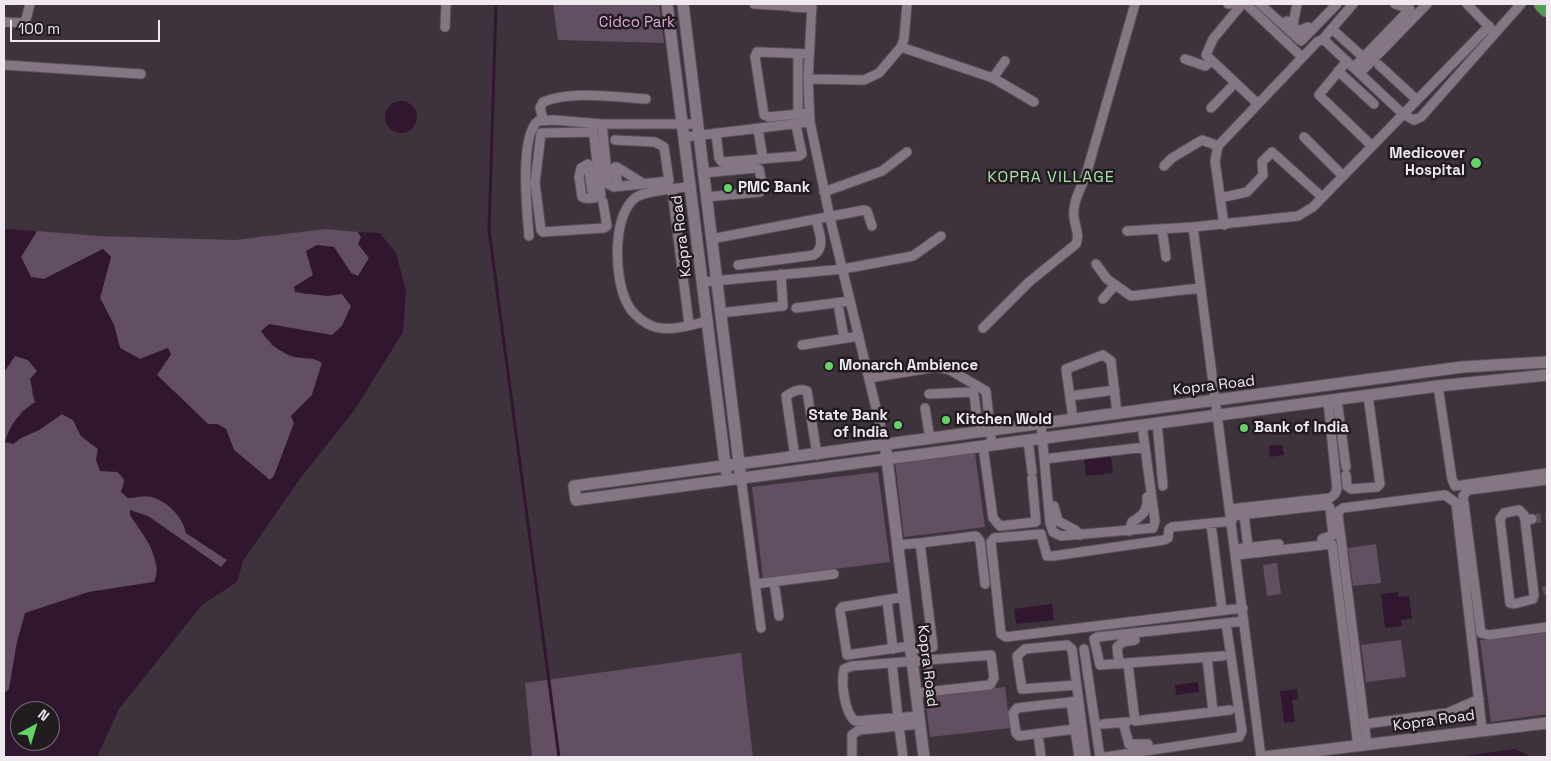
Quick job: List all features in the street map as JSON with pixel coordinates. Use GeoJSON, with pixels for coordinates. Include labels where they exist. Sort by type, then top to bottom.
{"type":"FeatureCollection","features":[{"type":"Feature","properties":{"kind":"highway"},"geometry":{"type":"LineString","coordinates":[[1542,4],[1547,9]]}},
{"type":"Feature","properties":{"kind":"street"},"geometry":{"type":"LineString","coordinates":[[4,22],[25,23],[30,4]]}},
{"type":"Feature","properties":{"kind":"street"},"geometry":{"type":"LineString","coordinates":[[445,27],[446,4]]}},
{"type":"Feature","properties":{"kind":"street","name":"Kopra Road"},"geometry":{"type":"LineString","coordinates":[[668,4],[727,480]]}},
{"type":"Feature","properties":{"kind":"street","name":"Kopra Road"},"geometry":{"type":"LineString","coordinates":[[683,4],[741,478]]}},
{"type":"Feature","properties":{"kind":"street"},"geometry":{"type":"LineString","coordinates":[[754,4],[812,6],[808,79],[809,118],[830,218],[885,445]]}},
{"type":"Feature","properties":{"kind":"street"},"geometry":{"type":"LineString","coordinates":[[808,79],[864,80],[879,73],[901,47],[904,38],[907,4]]}},
{"type":"Feature","properties":{"kind":"street"},"geometry":{"type":"LineString","coordinates":[[983,328],[1029,282],[1076,244],[1078,229],[1074,218],[1077,195],[1086,175],[1135,4]]}},
{"type":"Feature","properties":{"kind":"street"},"geometry":{"type":"LineString","coordinates":[[1228,4],[1233,4]]}},
{"type":"Feature","properties":{"kind":"street"},"geometry":{"type":"LineString","coordinates":[[1242,4],[1208,47],[1206,55],[1258,104]]}},
{"type":"Feature","properties":{"kind":"street"},"geometry":{"type":"LineString","coordinates":[[1246,4],[1302,57]]}},
{"type":"Feature","properties":{"kind":"street"},"geometry":{"type":"LineString","coordinates":[[1260,4],[1298,40],[1303,40],[1308,31],[1337,4]]}},
{"type":"Feature","properties":{"kind":"street"},"geometry":{"type":"LineString","coordinates":[[1297,4],[1290,23],[1301,31],[1308,31],[1320,40],[1354,67],[1403,114],[1414,120],[1421,117],[1521,4]]}},
{"type":"Feature","properties":{"kind":"street"},"geometry":{"type":"LineString","coordinates":[[1224,225],[1216,161],[1218,146],[1302,57],[1332,29],[1353,4]]}},
{"type":"Feature","properties":{"kind":"street"},"geometry":{"type":"LineString","coordinates":[[1373,64],[1412,6],[1395,4]]}},
{"type":"Feature","properties":{"kind":"street"},"geometry":{"type":"LineString","coordinates":[[1372,146],[1320,98],[1319,91],[1338,70],[1373,64],[1427,4]]}},
{"type":"Feature","properties":{"kind":"street"},"geometry":{"type":"LineString","coordinates":[[1467,4],[1496,34]]}},
{"type":"Feature","properties":{"kind":"street"},"geometry":{"type":"LineString","coordinates":[[1127,231],[1224,225],[1298,216],[1312,207],[1489,26]]}},
{"type":"Feature","properties":{"kind":"street"},"geometry":{"type":"LineString","coordinates":[[1332,29],[1417,100]]}},
{"type":"Feature","properties":{"kind":"street"},"geometry":{"type":"LineString","coordinates":[[901,47],[993,78],[1034,102]]}},
{"type":"Feature","properties":{"kind":"street"},"geometry":{"type":"LineString","coordinates":[[809,54],[757,52],[755,57],[764,114],[769,117],[798,114],[809,118]]}},
{"type":"Feature","properties":{"kind":"street"},"geometry":{"type":"LineString","coordinates":[[798,54],[798,114]]}},
{"type":"Feature","properties":{"kind":"street"},"geometry":{"type":"LineString","coordinates":[[1185,59],[1200,66],[1205,66],[1212,61]]}},
{"type":"Feature","properties":{"kind":"street"},"geometry":{"type":"LineString","coordinates":[[993,78],[1005,61]]}},
{"type":"Feature","properties":{"kind":"street"},"geometry":{"type":"LineString","coordinates":[[4,65],[141,74]]}},
{"type":"Feature","properties":{"kind":"street"},"geometry":{"type":"LineString","coordinates":[[1338,70],[1374,104]]}},
{"type":"Feature","properties":{"kind":"street"},"geometry":{"type":"LineString","coordinates":[[1211,108],[1235,83]]}},
{"type":"Feature","properties":{"kind":"street"},"geometry":{"type":"LineString","coordinates":[[543,119],[540,108],[543,102],[551,99],[595,96],[646,99]]}},
{"type":"Feature","properties":{"kind":"street"},"geometry":{"type":"LineString","coordinates":[[602,202],[607,226],[604,228],[553,233],[541,230],[535,183],[541,133],[593,128],[602,124],[684,124],[698,130],[716,133],[796,124],[809,118]]}},
{"type":"Feature","properties":{"kind":"street"},"geometry":{"type":"LineString","coordinates":[[529,236],[525,174],[530,130],[534,124],[543,119],[593,128]]}},
{"type":"Feature","properties":{"kind":"street"},"geometry":{"type":"LineString","coordinates":[[602,124],[606,181],[611,186],[670,180],[664,147],[655,142],[615,140]]}},
{"type":"Feature","properties":{"kind":"street"},"geometry":{"type":"LineString","coordinates":[[716,133],[719,158],[722,162],[801,155],[796,124]]}},
{"type":"Feature","properties":{"kind":"street"},"geometry":{"type":"LineString","coordinates":[[593,128],[601,194],[593,198]]}},
{"type":"Feature","properties":{"kind":"street"},"geometry":{"type":"LineString","coordinates":[[758,129],[763,159]]}},
{"type":"Feature","properties":{"kind":"street"},"geometry":{"type":"LineString","coordinates":[[685,136],[698,130]]}},
{"type":"Feature","properties":{"kind":"street"},"geometry":{"type":"LineString","coordinates":[[1304,137],[1342,175]]}},
{"type":"Feature","properties":{"kind":"street"},"geometry":{"type":"LineString","coordinates":[[1164,166],[1172,158],[1202,140],[1218,146]]}},
{"type":"Feature","properties":{"kind":"street"},"geometry":{"type":"LineString","coordinates":[[824,192],[882,171],[907,152]]}},
{"type":"Feature","properties":{"kind":"street"},"geometry":{"type":"LineString","coordinates":[[1220,198],[1247,192],[1263,175],[1262,162],[1272,152],[1322,197]]}},
{"type":"Feature","properties":{"kind":"street"},"geometry":{"type":"LineString","coordinates":[[618,186],[615,167],[644,184]]}},
{"type":"Feature","properties":{"kind":"street"},"geometry":{"type":"LineString","coordinates":[[703,173],[756,168],[759,169],[763,188],[760,192],[706,197]]}},
{"type":"Feature","properties":{"kind":"street"},"geometry":{"type":"LineString","coordinates":[[691,186],[639,196],[627,208],[620,222],[618,237],[622,289],[631,310],[648,324],[665,329],[708,321]]}},
{"type":"Feature","properties":{"kind":"street"},"geometry":{"type":"LineString","coordinates":[[672,190],[689,324]]}},
{"type":"Feature","properties":{"kind":"street"},"geometry":{"type":"LineString","coordinates":[[711,239],[830,218],[864,210],[867,211],[872,226]]}},
{"type":"Feature","properties":{"kind":"street"},"geometry":{"type":"LineString","coordinates":[[738,265],[814,255],[819,252],[821,244],[816,220]]}},
{"type":"Feature","properties":{"kind":"street"},"geometry":{"type":"LineString","coordinates":[[1193,227],[1263,757]]}},
{"type":"Feature","properties":{"kind":"street"},"geometry":{"type":"LineString","coordinates":[[1162,229],[1166,258]]}},
{"type":"Feature","properties":{"kind":"street"},"geometry":{"type":"LineString","coordinates":[[703,282],[843,269],[913,256],[940,236]]}},
{"type":"Feature","properties":{"kind":"street"},"geometry":{"type":"LineString","coordinates":[[1096,264],[1107,279],[1134,296],[1200,288]]}},
{"type":"Feature","properties":{"kind":"street"},"geometry":{"type":"LineString","coordinates":[[720,313],[784,306],[781,274]]}},
{"type":"Feature","properties":{"kind":"street"},"geometry":{"type":"LineString","coordinates":[[1103,299],[1116,285]]}},
{"type":"Feature","properties":{"kind":"street"},"geometry":{"type":"LineString","coordinates":[[796,308],[850,301]]}},
{"type":"Feature","properties":{"kind":"street"},"geometry":{"type":"LineString","coordinates":[[839,310],[844,338]]}},
{"type":"Feature","properties":{"kind":"street"},"geometry":{"type":"LineString","coordinates":[[802,345],[859,336]]}},
{"type":"Feature","properties":{"kind":"street"},"geometry":{"type":"LineString","coordinates":[[1073,419],[1066,369],[1102,355],[1111,361],[1117,413]]}},
{"type":"Feature","properties":{"kind":"street","name":"Kopra Road"},"geometry":{"type":"LineString","coordinates":[[1547,362],[1462,367],[817,455],[574,486],[576,500],[1368,395],[1547,375]]}},
{"type":"Feature","properties":{"kind":"street"},"geometry":{"type":"LineString","coordinates":[[1529,363],[1531,377]]}},
{"type":"Feature","properties":{"kind":"street"},"geometry":{"type":"LineString","coordinates":[[880,364],[881,376]]}},
{"type":"Feature","properties":{"kind":"street"},"geometry":{"type":"LineString","coordinates":[[869,378],[905,375],[937,367],[950,370],[984,389],[985,431]]}},
{"type":"Feature","properties":{"kind":"street"},"geometry":{"type":"LineString","coordinates":[[1438,386],[1454,485],[1458,486],[1547,473]]}},
{"type":"Feature","properties":{"kind":"street"},"geometry":{"type":"LineString","coordinates":[[795,457],[786,396],[792,392],[804,390],[807,391],[817,455]]}},
{"type":"Feature","properties":{"kind":"street"},"geometry":{"type":"LineString","coordinates":[[1070,396],[1114,390]]}},
{"type":"Feature","properties":{"kind":"street"},"geometry":{"type":"LineString","coordinates":[[929,394],[972,392],[974,395],[988,446],[993,518],[1000,526],[1036,522],[1028,440]]}},
{"type":"Feature","properties":{"kind":"street"},"geometry":{"type":"LineString","coordinates":[[1332,400],[1346,471],[1347,486],[1355,490],[1377,487],[1380,484],[1368,395]]}},
{"type":"Feature","properties":{"kind":"street"},"geometry":{"type":"LineString","coordinates":[[1243,608],[1006,637],[1001,634],[991,542],[994,538],[1041,534],[1044,551],[1047,556],[1053,556],[1164,540],[1168,538],[1168,529],[1172,526],[1211,524],[1231,516],[1330,498],[1337,489],[1332,400]]}},
{"type":"Feature","properties":{"kind":"street"},"geometry":{"type":"LineString","coordinates":[[925,408],[930,439]]}},
{"type":"Feature","properties":{"kind":"street"},"geometry":{"type":"LineString","coordinates":[[1157,423],[1163,486]]}},
{"type":"Feature","properties":{"kind":"street"},"geometry":{"type":"LineString","coordinates":[[1041,424],[1051,528],[1057,536],[1150,530],[1155,525],[1142,425]]}},
{"type":"Feature","properties":{"kind":"street","name":"Kopra Road"},"geometry":{"type":"LineString","coordinates":[[885,445],[924,757]]}},
{"type":"Feature","properties":{"kind":"street"},"geometry":{"type":"LineString","coordinates":[[1044,459],[1145,447]]}},
{"type":"Feature","properties":{"kind":"street"},"geometry":{"type":"LineString","coordinates":[[741,478],[761,628]]}},
{"type":"Feature","properties":{"kind":"street"},"geometry":{"type":"LineString","coordinates":[[727,480],[743,498]]}},
{"type":"Feature","properties":{"kind":"street"},"geometry":{"type":"LineString","coordinates":[[1547,480],[1468,490],[1463,496],[1481,634],[1489,635],[1547,627]]}},
{"type":"Feature","properties":{"kind":"street"},"geometry":{"type":"LineString","coordinates":[[1129,531],[1132,522],[1142,516],[1147,510],[1145,482]]}},
{"type":"Feature","properties":{"kind":"street"},"geometry":{"type":"LineString","coordinates":[[1052,490],[1058,521],[1075,530],[1080,535]]}},
{"type":"Feature","properties":{"kind":"street"},"geometry":{"type":"LineString","coordinates":[[1362,746],[1365,724],[1338,515],[1338,511],[1343,508],[1444,495],[1456,503],[1482,729]]}},
{"type":"Feature","properties":{"kind":"street"},"geometry":{"type":"LineString","coordinates":[[1231,516],[1327,505],[1330,508],[1333,533],[1330,538],[1248,547],[1236,552]]}},
{"type":"Feature","properties":{"kind":"street"},"geometry":{"type":"LineString","coordinates":[[1519,510],[1528,520],[1538,591],[1533,599],[1514,604],[1510,602],[1500,519],[1504,513],[1519,510]]}},
{"type":"Feature","properties":{"kind":"street"},"geometry":{"type":"LineString","coordinates":[[1244,515],[1248,547]]}},
{"type":"Feature","properties":{"kind":"street"},"geometry":{"type":"LineString","coordinates":[[1211,524],[1222,610]]}},
{"type":"Feature","properties":{"kind":"street"},"geometry":{"type":"LineString","coordinates":[[897,545],[976,536],[980,541],[985,584]]}},
{"type":"Feature","properties":{"kind":"street"},"geometry":{"type":"LineString","coordinates":[[904,598],[842,607],[840,610],[847,656],[893,649],[934,646],[920,542]]}},
{"type":"Feature","properties":{"kind":"street"},"geometry":{"type":"LineString","coordinates":[[1236,552],[1332,544],[1362,746]]}},
{"type":"Feature","properties":{"kind":"street"},"geometry":{"type":"LineString","coordinates":[[755,584],[834,574]]}},
{"type":"Feature","properties":{"kind":"street"},"geometry":{"type":"LineString","coordinates":[[774,582],[779,616]]}},
{"type":"Feature","properties":{"kind":"street"},"geometry":{"type":"LineString","coordinates":[[887,600],[893,649]]}},
{"type":"Feature","properties":{"kind":"street"},"geometry":{"type":"LineString","coordinates":[[1223,656],[1100,666],[1097,659],[1095,638],[1244,621]]}},
{"type":"Feature","properties":{"kind":"street"},"geometry":{"type":"LineString","coordinates":[[1084,649],[1101,756],[1239,737],[1242,731],[1222,624]]}},
{"type":"Feature","properties":{"kind":"street"},"geometry":{"type":"LineString","coordinates":[[1135,640],[1123,642],[1117,647],[1123,664],[1135,721]]}},
{"type":"Feature","properties":{"kind":"street"},"geometry":{"type":"LineString","coordinates":[[1077,685],[1022,689],[1017,656],[1025,649],[1067,645],[1072,649],[1077,685],[1075,729],[1079,757]]}},
{"type":"Feature","properties":{"kind":"street"},"geometry":{"type":"LineString","coordinates":[[916,693],[990,685],[994,678],[992,657],[989,654],[852,666],[844,669],[843,675],[848,714],[855,722],[919,720]]}},
{"type":"Feature","properties":{"kind":"street"},"geometry":{"type":"LineString","coordinates":[[1207,657],[1213,712]]}},
{"type":"Feature","properties":{"kind":"street"},"geometry":{"type":"LineString","coordinates":[[927,660],[930,691]]}},
{"type":"Feature","properties":{"kind":"street"},"geometry":{"type":"LineString","coordinates":[[892,663],[902,757]]}},
{"type":"Feature","properties":{"kind":"street"},"geometry":{"type":"LineString","coordinates":[[1365,724],[1447,713],[1478,699]]}},
{"type":"Feature","properties":{"kind":"street"},"geometry":{"type":"LineString","coordinates":[[1075,729],[1017,735],[1013,712],[1015,709],[1077,700]]}},
{"type":"Feature","properties":{"kind":"street"},"geometry":{"type":"LineString","coordinates":[[1077,700],[1086,757]]}},
{"type":"Feature","properties":{"kind":"street"},"geometry":{"type":"LineString","coordinates":[[1103,724],[1230,710]]}},
{"type":"Feature","properties":{"kind":"street"},"geometry":{"type":"LineString","coordinates":[[852,757],[852,735],[859,730],[898,722]]}},
{"type":"Feature","properties":{"kind":"street"},"geometry":{"type":"LineString","coordinates":[[1123,722],[1129,744],[1148,744]]}},
{"type":"Feature","properties":{"kind":"street","name":"Kopra Road"},"geometry":{"type":"LineString","coordinates":[[1263,757],[1362,746],[1482,729],[1547,723]]}},
{"type":"Feature","properties":{"kind":"street"},"geometry":{"type":"LineString","coordinates":[[1038,734],[1041,757]]}},
{"type":"Feature","properties":{"kind":"green space","name":"Cidco Park"},"geometry":{"type":"Polygon","coordinates":[[[553,4],[659,4],[664,43],[558,40],[553,4]]]}},
{"type":"Feature","properties":{"kind":"green space"},"geometry":{"type":"Polygon","coordinates":[[[326,229],[358,232],[361,237],[359,244],[369,258],[358,276],[351,273],[334,247],[307,251],[313,275],[294,287],[304,294],[342,294],[351,306],[342,326],[332,336],[302,331],[270,344],[294,357],[313,358],[322,362],[312,395],[291,416],[294,423],[274,476],[270,480],[234,450],[226,429],[217,424],[208,424],[157,375],[171,354],[168,348],[140,359],[120,348],[114,325],[100,298],[111,257],[103,249],[44,279],[31,277],[21,257],[37,231],[98,236],[235,240],[326,229]]]}},
{"type":"Feature","properties":{"kind":"green space"},"geometry":{"type":"Polygon","coordinates":[[[15,356],[28,360],[37,371],[32,393],[35,402],[21,412],[13,444],[39,430],[62,414],[73,420],[81,436],[98,449],[96,460],[119,474],[124,482],[128,498],[149,496],[164,502],[182,521],[186,533],[227,560],[221,568],[148,516],[137,526],[150,544],[158,573],[154,582],[89,592],[26,613],[17,642],[9,689],[6,692],[4,691],[4,372],[15,356]]]}},
{"type":"Feature","properties":{"kind":"green space"},"geometry":{"type":"Polygon","coordinates":[[[975,453],[985,527],[904,537],[895,462],[975,453]]]}},
{"type":"Feature","properties":{"kind":"green space"},"geometry":{"type":"Polygon","coordinates":[[[878,472],[890,562],[763,578],[752,487],[878,472]]]}},
{"type":"Feature","properties":{"kind":"green space"},"geometry":{"type":"Polygon","coordinates":[[[1376,544],[1381,583],[1353,586],[1348,548],[1376,544]]]}},
{"type":"Feature","properties":{"kind":"green space"},"geometry":{"type":"Polygon","coordinates":[[[1277,563],[1281,594],[1267,596],[1263,565],[1277,563]]]}},
{"type":"Feature","properties":{"kind":"green space"},"geometry":{"type":"Polygon","coordinates":[[[1547,631],[1547,714],[1491,722],[1480,640],[1547,631]]]}},
{"type":"Feature","properties":{"kind":"green space"},"geometry":{"type":"Polygon","coordinates":[[[1401,640],[1406,677],[1366,682],[1361,645],[1401,640]]]}},
{"type":"Feature","properties":{"kind":"green space"},"geometry":{"type":"Polygon","coordinates":[[[741,653],[753,757],[532,757],[525,683],[741,653]]]}},
{"type":"Feature","properties":{"kind":"green space"},"geometry":{"type":"Polygon","coordinates":[[[1005,687],[1010,728],[930,737],[925,697],[1005,687]]]}},
{"type":"Feature","properties":{"kind":"shaded area"},"geometry":{"type":"Polygon","coordinates":[[[401,101],[413,105],[417,117],[413,129],[401,133],[389,129],[385,117],[389,105],[401,101]]]}},
{"type":"Feature","properties":{"kind":"shaded area"},"geometry":{"type":"Polygon","coordinates":[[[4,229],[37,231],[21,257],[31,277],[44,279],[103,249],[111,257],[100,298],[114,325],[120,348],[140,359],[168,348],[171,354],[157,375],[208,424],[217,424],[226,429],[234,450],[270,480],[274,476],[294,423],[291,416],[312,395],[322,363],[312,359],[295,357],[280,351],[261,331],[269,324],[332,335],[342,326],[351,306],[342,294],[327,296],[295,292],[294,287],[313,275],[306,251],[317,245],[334,247],[351,273],[358,276],[369,258],[358,244],[361,237],[358,232],[380,233],[396,253],[406,291],[403,332],[356,408],[299,480],[243,561],[237,582],[202,605],[119,709],[97,757],[4,757],[4,691],[6,692],[9,689],[17,642],[25,613],[89,592],[154,582],[157,564],[151,547],[130,515],[130,510],[148,516],[221,567],[227,560],[186,533],[182,521],[164,502],[149,496],[128,498],[121,492],[125,479],[118,472],[100,471],[96,460],[98,449],[81,436],[73,420],[62,414],[39,430],[13,444],[5,442],[16,419],[35,402],[30,379],[37,371],[28,360],[15,356],[4,372],[4,229]]]}},
{"type":"Feature","properties":{"kind":"shaded area"},"geometry":{"type":"Polygon","coordinates":[[[1282,445],[1284,455],[1270,457],[1269,446],[1282,445]]]}},
{"type":"Feature","properties":{"kind":"shaded area"},"geometry":{"type":"Polygon","coordinates":[[[1111,456],[1113,473],[1086,476],[1084,459],[1111,456]]]}},
{"type":"Feature","properties":{"kind":"shaded area"},"geometry":{"type":"Polygon","coordinates":[[[1398,592],[1398,597],[1409,596],[1412,619],[1401,620],[1402,626],[1385,628],[1381,594],[1398,592]]]}},
{"type":"Feature","properties":{"kind":"shaded area"},"geometry":{"type":"Polygon","coordinates":[[[1052,604],[1054,620],[1016,624],[1014,609],[1052,604]]]}},
{"type":"Feature","properties":{"kind":"shaded area"},"geometry":{"type":"Polygon","coordinates":[[[1198,682],[1199,692],[1176,695],[1175,685],[1198,682]]]}},
{"type":"Feature","properties":{"kind":"shaded area"},"geometry":{"type":"Polygon","coordinates":[[[1297,689],[1298,699],[1292,700],[1295,722],[1284,723],[1280,691],[1297,689]]]}},
{"type":"Feature","properties":{"kind":"shaded area"},"geometry":{"type":"Polygon","coordinates":[[[1515,749],[1531,757],[1458,757],[1515,749]]]}},
{"type":"Feature","properties":{"kind":"waterway"},"geometry":{"type":"LineString","coordinates":[[496,4],[489,230],[559,757]]}},
{"type":"Feature","properties":{"kind":"tunnel"},"geometry":{"type":"LineString","coordinates":[[1532,519],[1547,517]]}},
{"type":"Feature","properties":{"kind":"tunnel"},"geometry":{"type":"LineString","coordinates":[[1543,591],[1547,590]]}},
{"type":"Feature","properties":{"kind":"place","name":"Medicover Hospital"},"geometry":{"type":"Point","coordinates":[1476,163]}},
{"type":"Feature","properties":{"kind":"place","name":"PMC Bank"},"geometry":{"type":"Point","coordinates":[728,188]}},
{"type":"Feature","properties":{"kind":"place","name":"Monarch Ambience"},"geometry":{"type":"Point","coordinates":[829,366]}},
{"type":"Feature","properties":{"kind":"place","name":"Kitchen Wold"},"geometry":{"type":"Point","coordinates":[946,420]}},
{"type":"Feature","properties":{"kind":"place","name":"State Bank of India"},"geometry":{"type":"Point","coordinates":[898,425]}},
{"type":"Feature","properties":{"kind":"place","name":"Bank of India"},"geometry":{"type":"Point","coordinates":[1244,428]}},
{"type":"Feature","properties":{"kind":"district","name":"KOPRA VILLAGE"},"geometry":{"type":"Point","coordinates":[1051,178]}}]}
